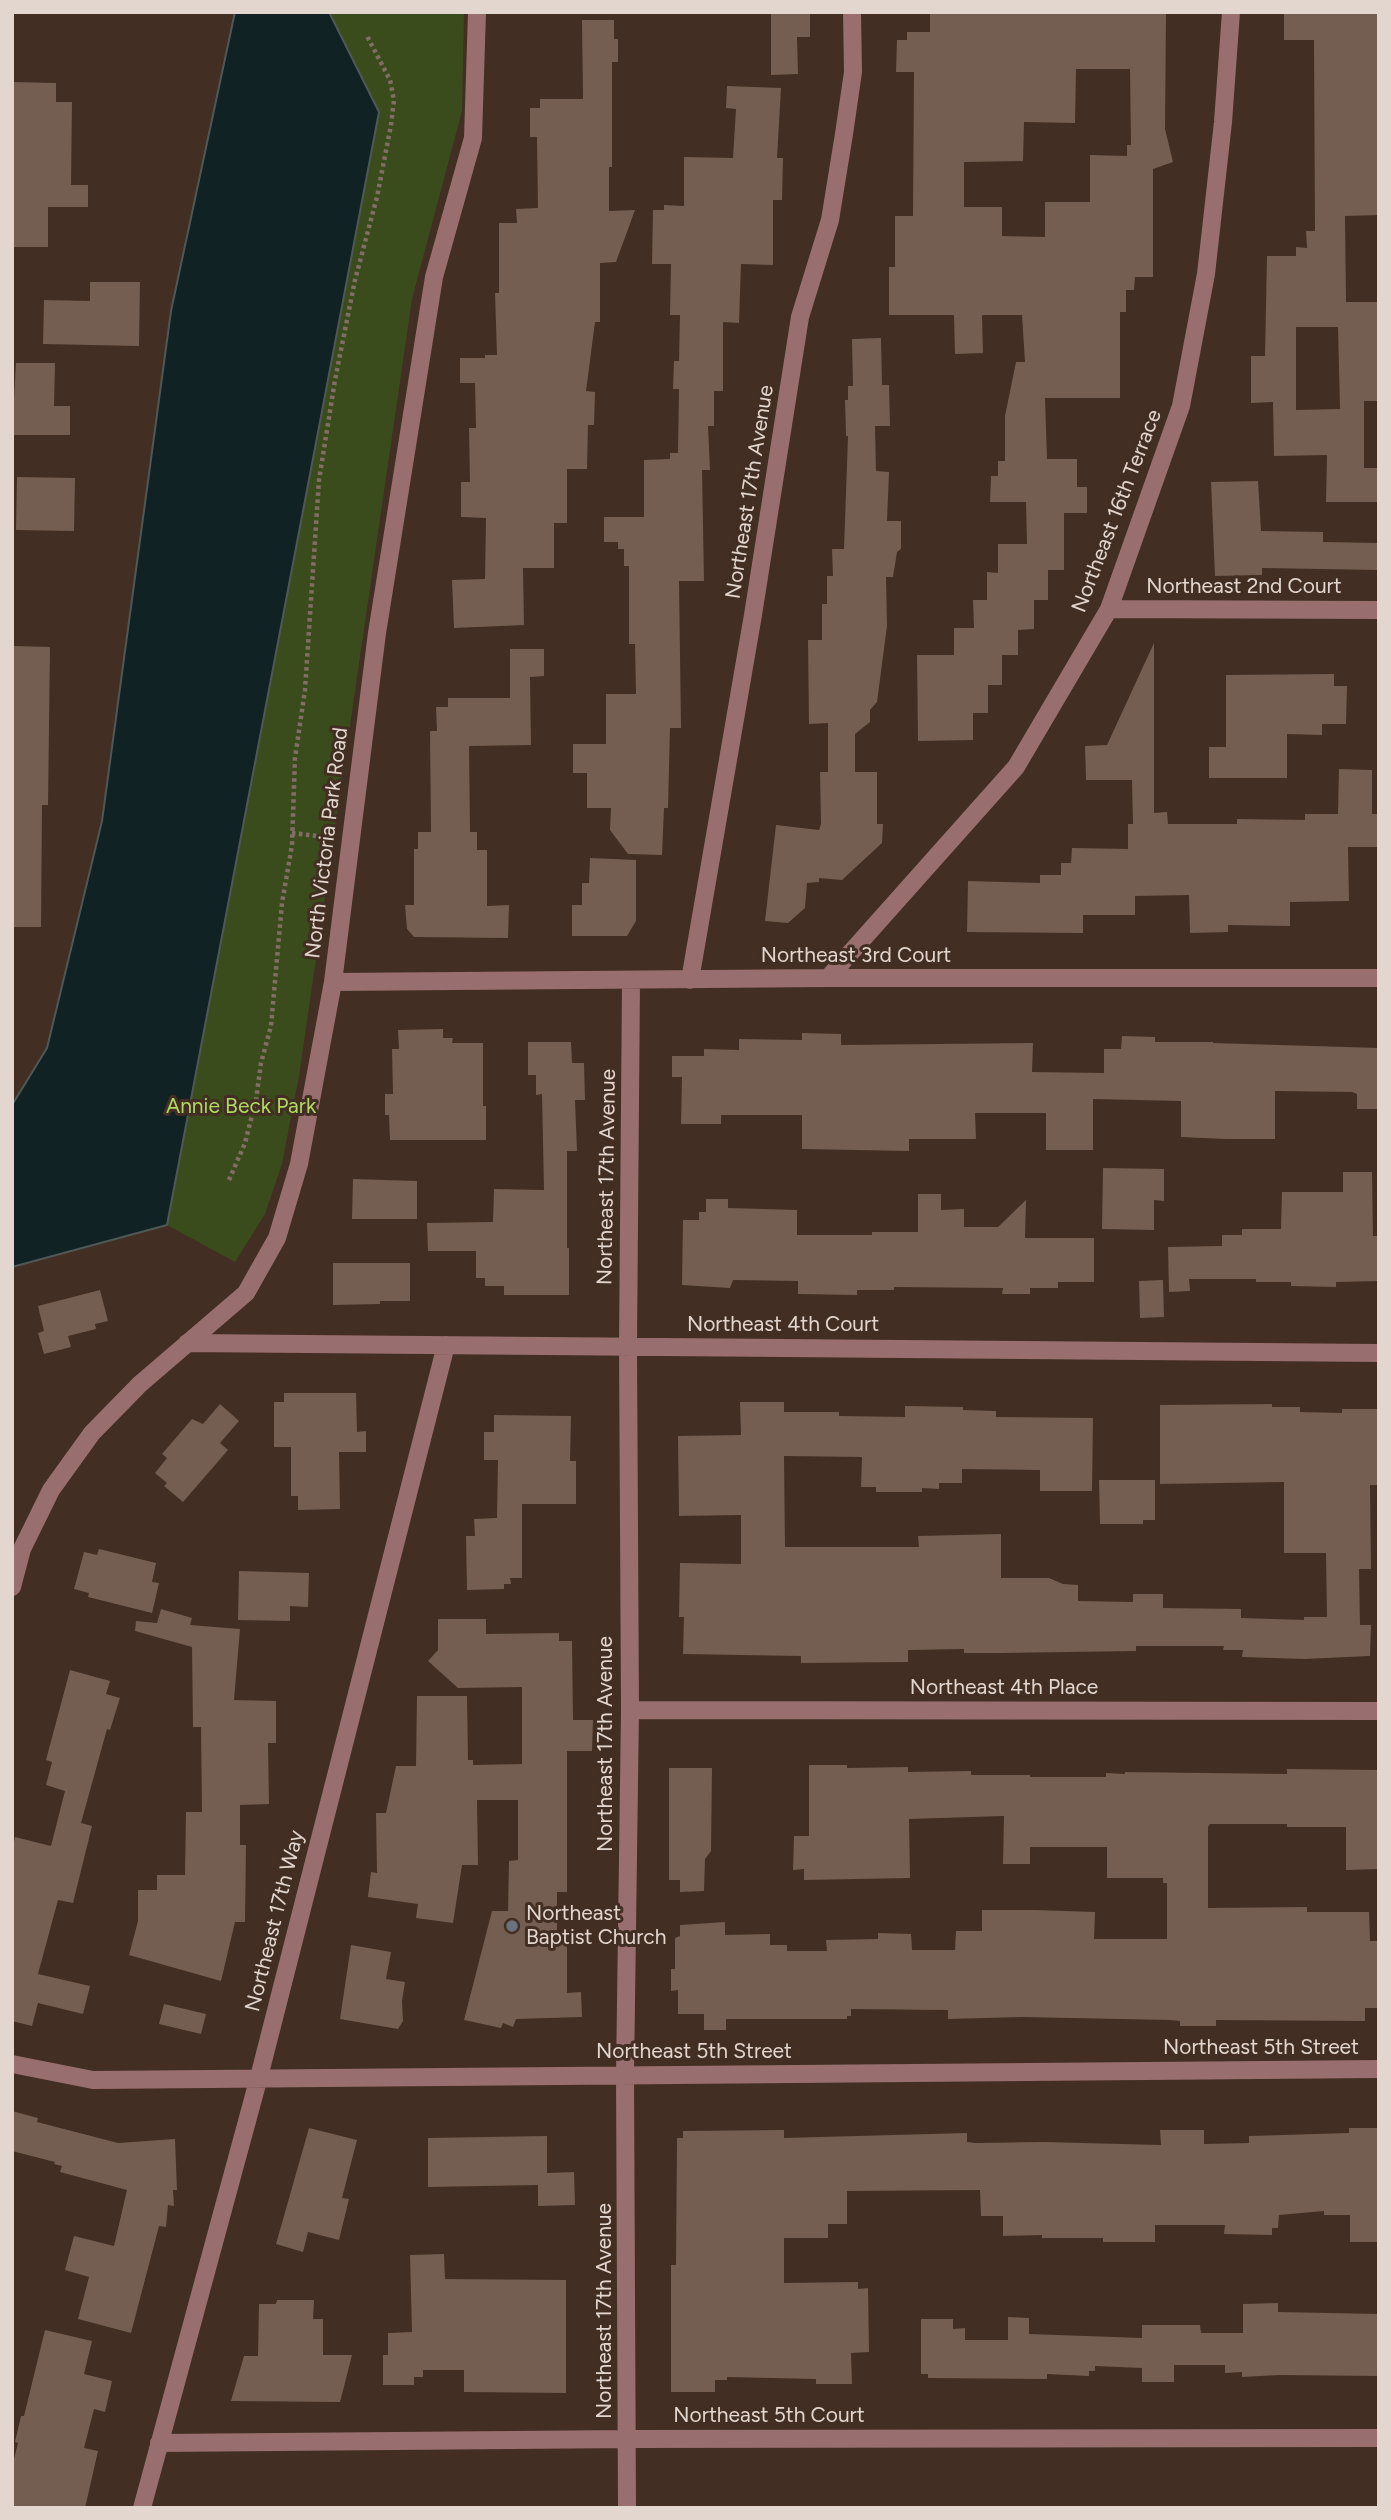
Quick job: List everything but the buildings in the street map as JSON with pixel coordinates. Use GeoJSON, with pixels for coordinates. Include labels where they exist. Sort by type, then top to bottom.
{"type":"FeatureCollection","features":[{"type":"Feature","properties":{"kind":"street","name":"North Victoria Park Road"},"geometry":{"type":"LineString","coordinates":[[12,1587],[22,1549],[51,1490],[84,1444],[140,1384],[246,1293],[277,1238],[299,1164],[333,982],[377,633],[432,290],[473,138],[477,12]]}},
{"type":"Feature","properties":{"kind":"street","name":"Northeast 17th Avenue"},"geometry":{"type":"LineString","coordinates":[[690,980],[753,615],[800,317],[830,220],[853,72],[852,12]]}},
{"type":"Feature","properties":{"kind":"street","name":"Northeast 16th Terrace"},"geometry":{"type":"LineString","coordinates":[[828,978],[1016,767],[1109,609],[1181,406],[1206,274],[1223,122],[1231,12]]}},
{"type":"Feature","properties":{"kind":"street","name":"Northeast 2nd Court"},"geometry":{"type":"LineString","coordinates":[[1109,609],[1379,610]]}},
{"type":"Feature","properties":{"kind":"street","name":"Northeast 3rd Court"},"geometry":{"type":"LineString","coordinates":[[333,982],[828,978],[1379,978]]}},
{"type":"Feature","properties":{"kind":"street","name":"Northeast 17th Avenue"},"geometry":{"type":"LineString","coordinates":[[627,2508],[625,2075],[630,1710],[628,1346],[631,981]]}},
{"type":"Feature","properties":{"kind":"street","name":"Northeast 4th Court"},"geometry":{"type":"LineString","coordinates":[[187,1343],[1379,1353]]}},
{"type":"Feature","properties":{"kind":"street","name":"Northeast 17th Way"},"geometry":{"type":"LineString","coordinates":[[142,2508],[258,2077],[446,1345]]}},
{"type":"Feature","properties":{"kind":"street","name":"Northeast 4th Place"},"geometry":{"type":"LineString","coordinates":[[630,1710],[1379,1712]]}},
{"type":"Feature","properties":{"kind":"street","name":"Northeast 5th Street"},"geometry":{"type":"LineString","coordinates":[[12,2064],[93,2080],[1379,2069]]}},
{"type":"Feature","properties":{"kind":"street","name":"Northeast 5th Court"},"geometry":{"type":"LineString","coordinates":[[159,2443],[1379,2438]]}},
{"type":"Feature","properties":{"kind":"path"},"geometry":{"type":"LineString","coordinates":[[229,1180],[256,1100],[261,1063],[271,1026],[282,903],[292,833],[295,758],[306,690],[319,480],[340,355],[364,240],[377,197],[394,100],[390,80],[367,36]]}},
{"type":"Feature","properties":{"kind":"path"},"geometry":{"type":"LineString","coordinates":[[292,833],[325,837]]}},
{"type":"Feature","properties":{"kind":"green space","name":"Annie Beck Park"},"geometry":{"type":"Polygon","coordinates":[[[329,12],[464,12],[462,111],[412,299],[299,1076],[282,1164],[265,1214],[235,1262],[167,1225],[379,112],[329,12]]]}},
{"type":"Feature","properties":{"kind":"shaded area"},"geometry":{"type":"Polygon","coordinates":[[[235,12],[329,12],[379,112],[167,1225],[12,1267],[12,1105],[47,1048],[102,821],[171,311],[235,12]]]}},
{"type":"Feature","properties":{"kind":"place","name":"Northeast Baptist Church"},"geometry":{"type":"Point","coordinates":[512,1926]}}]}
